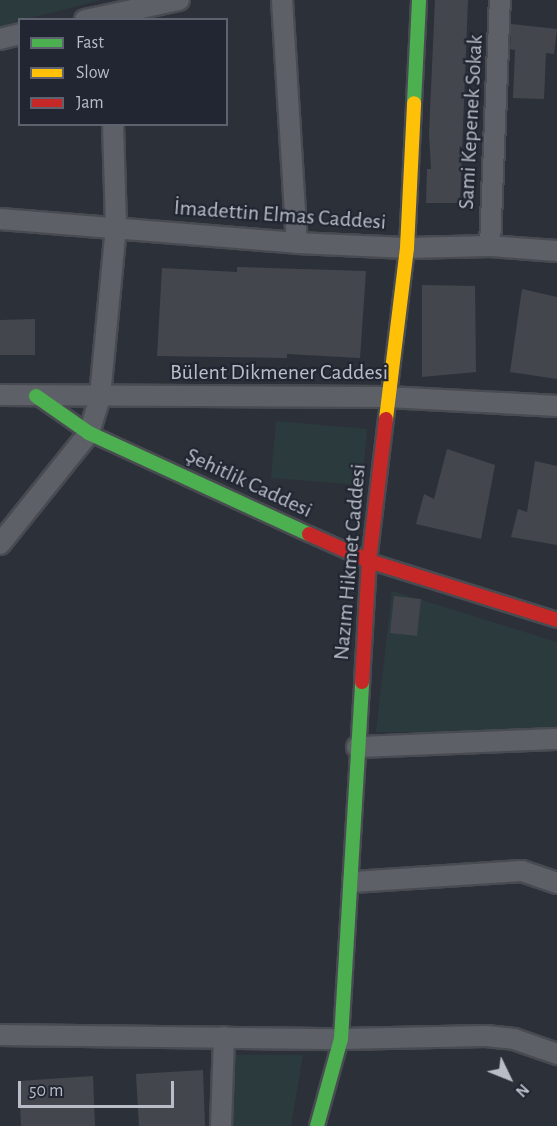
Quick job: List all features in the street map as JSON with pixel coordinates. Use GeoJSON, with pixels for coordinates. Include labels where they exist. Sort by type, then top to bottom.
{"type":"FeatureCollection","features":[{"type":"Feature","properties":{"kind":"street"},"geometry":{"type":"LineString","coordinates":[[109,17],[179,0]]}},
{"type":"Feature","properties":{"kind":"street"},"geometry":{"type":"LineString","coordinates":[[282,0],[297,243]]}},
{"type":"Feature","properties":{"kind":"street","name":"Nazım Hikmet Caddesi"},"geometry":{"type":"LineString","coordinates":[[317,1126],[341,1039],[353,882],[357,747],[369,561],[387,397],[407,248],[419,0]]}},
{"type":"Feature","properties":{"kind":"street","name":"Sami Kepenek Sokak"},"geometry":{"type":"LineString","coordinates":[[490,246],[501,0]]}},
{"type":"Feature","properties":{"kind":"street"},"geometry":{"type":"LineString","coordinates":[[0,39],[18,34]]}},
{"type":"Feature","properties":{"kind":"street"},"geometry":{"type":"LineString","coordinates":[[0,544],[89,433],[100,396],[116,226],[113,126]]}},
{"type":"Feature","properties":{"kind":"street","name":"İmadettin Elmas Caddesi"},"geometry":{"type":"LineString","coordinates":[[0,219],[116,226],[297,243],[407,248],[490,246],[557,251]]}},
{"type":"Feature","properties":{"kind":"street","name":"Bülent Dikmener Caddesi"},"geometry":{"type":"LineString","coordinates":[[0,395],[387,397],[557,406]]}},
{"type":"Feature","properties":{"kind":"street","name":"Şehitlik Caddesi"},"geometry":{"type":"LineString","coordinates":[[36,396],[89,433],[369,561],[557,620]]}},
{"type":"Feature","properties":{"kind":"street"},"geometry":{"type":"LineString","coordinates":[[357,747],[557,739]]}},
{"type":"Feature","properties":{"kind":"street"},"geometry":{"type":"LineString","coordinates":[[353,882],[522,871],[557,883]]}},
{"type":"Feature","properties":{"kind":"street"},"geometry":{"type":"LineString","coordinates":[[0,1035],[341,1039],[486,1035],[514,1039],[557,1054]]}},
{"type":"Feature","properties":{"kind":"street"},"geometry":{"type":"LineString","coordinates":[[220,1126],[224,1037]]}},
{"type":"Feature","properties":{"kind":"shaded area"},"geometry":{"type":"Polygon","coordinates":[[[0,0],[101,0],[31,18],[18,18],[18,21],[0,26],[0,0]]]}},
{"type":"Feature","properties":{"kind":"shaded area"},"geometry":{"type":"Polygon","coordinates":[[[276,421],[367,429],[362,485],[271,478],[276,421]]]}},
{"type":"Feature","properties":{"kind":"shaded area"},"geometry":{"type":"Polygon","coordinates":[[[392,591],[557,642],[557,732],[376,732],[392,591]]]}},
{"type":"Feature","properties":{"kind":"shaded area"},"geometry":{"type":"Polygon","coordinates":[[[229,1055],[303,1055],[291,1126],[230,1126],[229,1055]]]}},
{"type":"Feature","properties":{"kind":"building"},"geometry":{"type":"Polygon","coordinates":[[[435,0],[468,0],[460,203],[426,203],[427,169],[431,169],[429,134],[435,0]]]}},
{"type":"Feature","properties":{"kind":"building"},"geometry":{"type":"Polygon","coordinates":[[[511,24],[557,29],[554,54],[546,53],[544,99],[513,98],[515,50],[510,49],[511,24]]]}},
{"type":"Feature","properties":{"kind":"building"},"geometry":{"type":"Polygon","coordinates":[[[237,267],[366,271],[360,358],[287,354],[287,358],[157,356],[162,268],[237,272],[237,267]]]}},
{"type":"Feature","properties":{"kind":"building"},"geometry":{"type":"Polygon","coordinates":[[[422,285],[475,286],[476,372],[422,377],[422,285]]]}},
{"type":"Feature","properties":{"kind":"building"},"geometry":{"type":"Polygon","coordinates":[[[522,289],[557,297],[557,379],[510,372],[522,289]]]}},
{"type":"Feature","properties":{"kind":"building"},"geometry":{"type":"Polygon","coordinates":[[[35,319],[35,355],[0,355],[0,320],[35,319]]]}},
{"type":"Feature","properties":{"kind":"building"},"geometry":{"type":"Polygon","coordinates":[[[447,449],[495,465],[481,539],[416,524],[424,494],[434,499],[447,449]]]}},
{"type":"Feature","properties":{"kind":"building"},"geometry":{"type":"Polygon","coordinates":[[[535,461],[557,466],[557,545],[511,537],[518,509],[527,512],[535,461]]]}},
{"type":"Feature","properties":{"kind":"building"},"geometry":{"type":"Polygon","coordinates":[[[394,596],[421,599],[417,636],[390,633],[394,596]]]}},
{"type":"Feature","properties":{"kind":"building"},"geometry":{"type":"Polygon","coordinates":[[[203,1070],[205,1126],[139,1126],[136,1074],[203,1070]]]}},
{"type":"Feature","properties":{"kind":"building"},"geometry":{"type":"Polygon","coordinates":[[[93,1076],[95,1126],[21,1126],[19,1081],[93,1076]]]}},
{"type":"Feature","properties":{"kind":"traffic: fast"},"geometry":{"type":"LineString","coordinates":[[414,103],[419,0]]}},
{"type":"Feature","properties":{"kind":"traffic: fast"},"geometry":{"type":"LineString","coordinates":[[36,396],[89,433],[309,534]]}},
{"type":"Feature","properties":{"kind":"traffic: fast"},"geometry":{"type":"LineString","coordinates":[[317,1126],[341,1039],[362,682]]}},
{"type":"Feature","properties":{"kind":"traffic: slow"},"geometry":{"type":"LineString","coordinates":[[386,419],[407,248],[414,103]]}},
{"type":"Feature","properties":{"kind":"traffic: jam"},"geometry":{"type":"LineString","coordinates":[[362,682],[369,561],[386,419]]}},
{"type":"Feature","properties":{"kind":"traffic: jam"},"geometry":{"type":"LineString","coordinates":[[309,534],[369,561],[557,620]]}}]}
